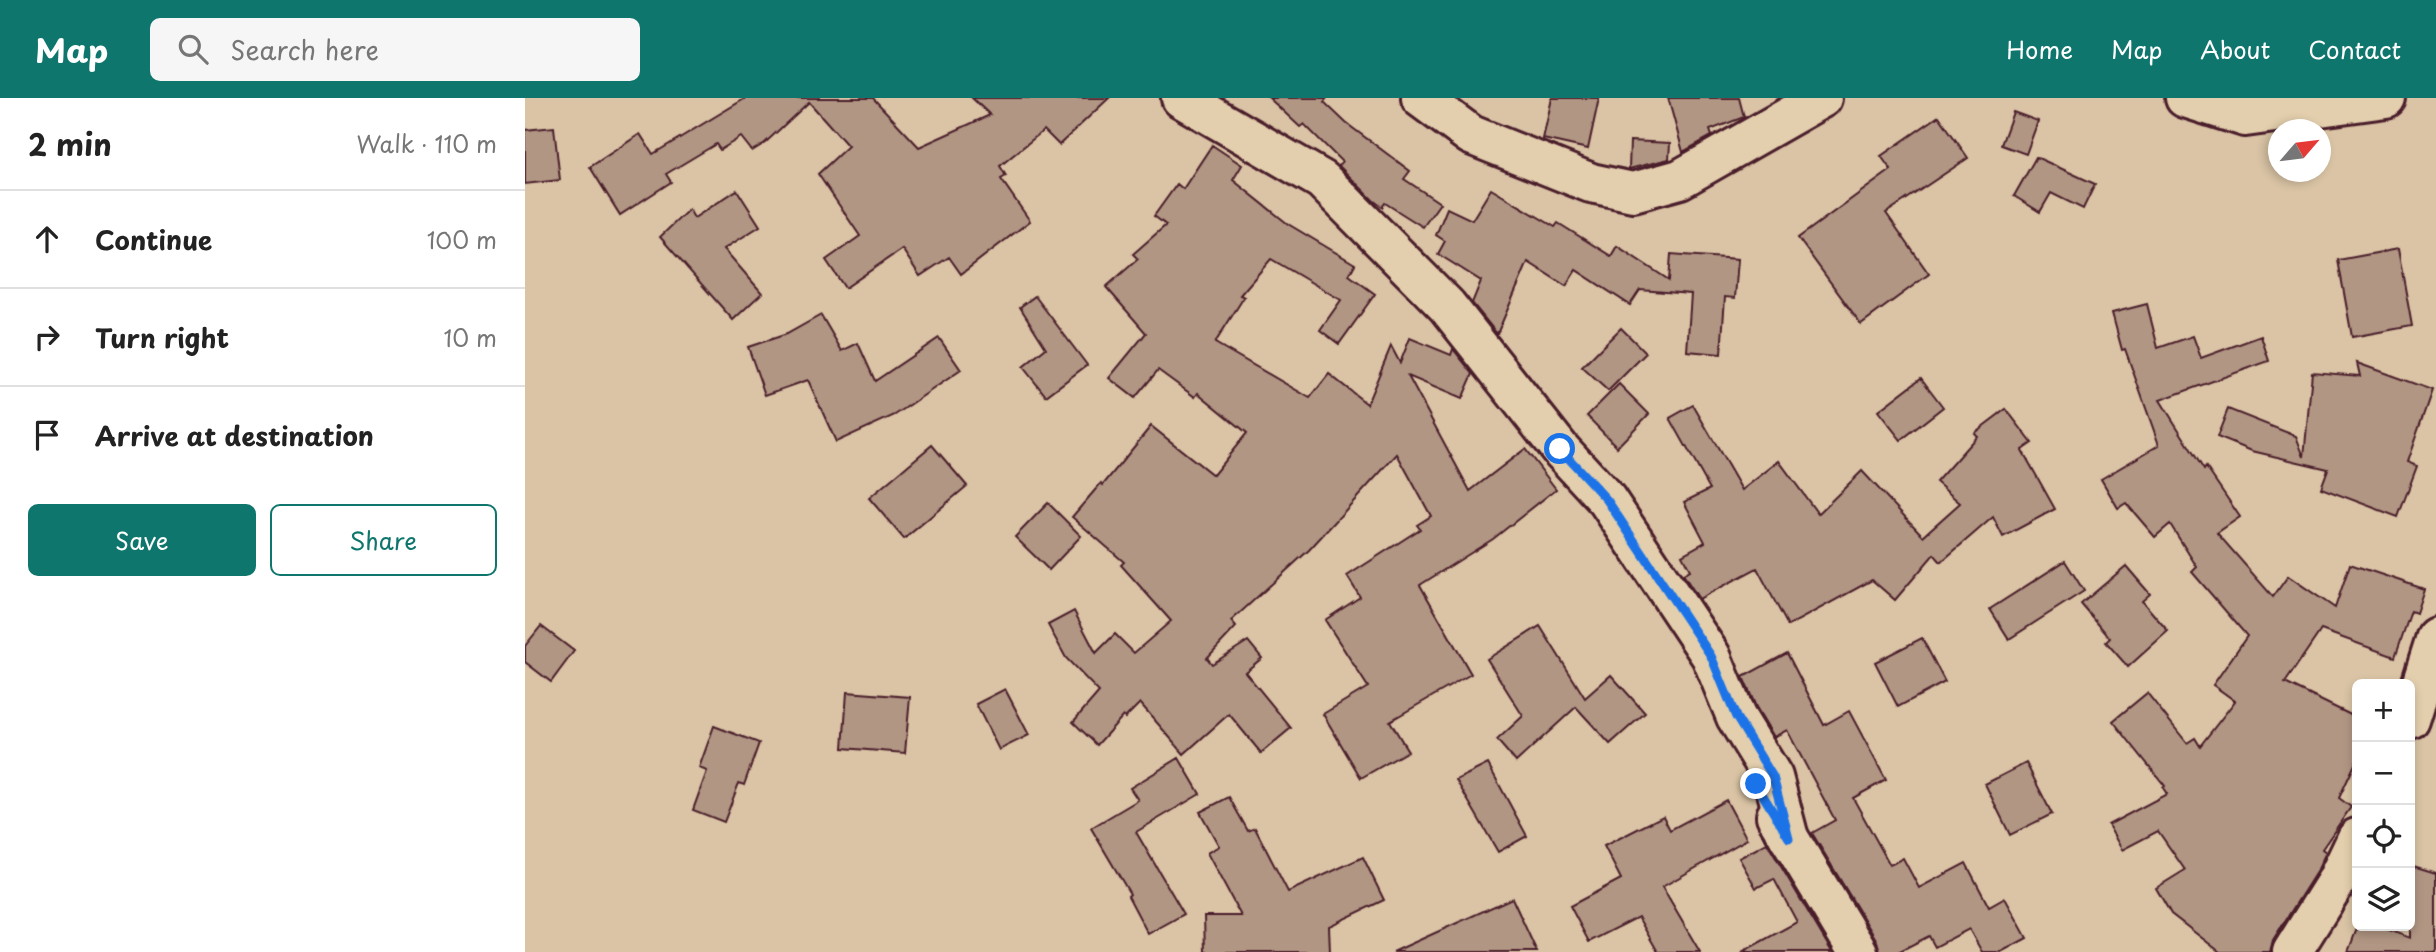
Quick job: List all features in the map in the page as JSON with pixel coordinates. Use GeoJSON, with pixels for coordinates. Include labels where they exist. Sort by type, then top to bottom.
{"type":"FeatureCollection","features":[{"type":"Feature","properties":{"kind":"street"},"geometry":{"type":"LineString","coordinates":[[1181,98],[1322,180],[1447,306],[1560,449],[1607,500],[1711,656],[1736,717],[1773,777],[1789,838]]}},
{"type":"Feature","properties":{"kind":"street"},"geometry":{"type":"LineString","coordinates":[[1421,98],[1471,135],[1591,183],[1633,192],[1680,179],[1822,98]]}},
{"type":"Feature","properties":{"kind":"street"},"geometry":{"type":"LineString","coordinates":[[2185,98],[2245,117],[2386,98]]}},
{"type":"Feature","properties":{"kind":"street"},"geometry":{"type":"LineString","coordinates":[[2415,703],[2436,637]]}},
{"type":"Feature","properties":{"kind":"street"},"geometry":{"type":"LineString","coordinates":[[1756,784],[1858,952]]}},
{"type":"Feature","properties":{"kind":"street"},"geometry":{"type":"LineString","coordinates":[[2291,952],[2337,880],[2352,848]]}},
{"type":"Feature","properties":{"kind":"building"},"geometry":{"type":"Polygon","coordinates":[[[746,98],[873,98],[919,147],[990,115],[972,98],[1109,98],[1059,145],[1044,130],[1000,166],[1006,176],[1001,179],[1030,221],[961,274],[949,257],[920,276],[902,249],[845,288],[826,260],[860,236],[818,174],[848,146],[809,102],[765,143],[752,151],[741,137],[720,150],[716,144],[666,174],[671,182],[620,215],[590,167],[640,134],[653,154],[746,98]]]}},
{"type":"Feature","properties":{"kind":"building"},"geometry":{"type":"Polygon","coordinates":[[[1269,98],[1327,98],[1324,102],[1346,123],[1410,171],[1404,179],[1440,203],[1423,227],[1385,203],[1382,207],[1373,200],[1339,166],[1342,162],[1304,124],[1300,127],[1269,98]]]}},
{"type":"Feature","properties":{"kind":"building"},"geometry":{"type":"Polygon","coordinates":[[[1552,98],[1599,98],[1588,149],[1543,139],[1552,98]]]}},
{"type":"Feature","properties":{"kind":"building"},"geometry":{"type":"Polygon","coordinates":[[[1668,98],[1739,98],[1744,117],[1710,130],[1712,136],[1683,152],[1668,98]]]}},
{"type":"Feature","properties":{"kind":"building"},"geometry":{"type":"Polygon","coordinates":[[[2013,112],[2038,121],[2026,154],[2001,145],[2013,112]]]}},
{"type":"Feature","properties":{"kind":"building"},"geometry":{"type":"Polygon","coordinates":[[[1939,116],[1968,158],[1886,213],[1929,274],[1861,324],[1798,238],[1891,170],[1881,156],[1939,116]]]}},
{"type":"Feature","properties":{"kind":"building"},"geometry":{"type":"Polygon","coordinates":[[[554,127],[560,180],[525,184],[525,130],[554,127]]]}},
{"type":"Feature","properties":{"kind":"building"},"geometry":{"type":"Polygon","coordinates":[[[1630,141],[1670,143],[1669,159],[1629,169],[1630,141]]]}},
{"type":"Feature","properties":{"kind":"building"},"geometry":{"type":"Polygon","coordinates":[[[1212,145],[1242,165],[1233,180],[1288,224],[1355,264],[1349,275],[1375,294],[1339,344],[1320,330],[1341,300],[1271,259],[1240,295],[1244,297],[1215,343],[1310,398],[1329,374],[1367,404],[1391,346],[1400,363],[1410,338],[1451,355],[1453,349],[1473,374],[1462,399],[1408,376],[1470,491],[1525,449],[1556,489],[1493,539],[1420,585],[1471,674],[1390,721],[1408,751],[1361,778],[1323,714],[1368,687],[1325,620],[1360,597],[1347,576],[1420,529],[1417,525],[1431,516],[1397,454],[1309,550],[1231,621],[1236,627],[1207,658],[1212,664],[1248,641],[1262,658],[1245,672],[1291,728],[1261,753],[1229,714],[1184,754],[1140,703],[1125,718],[1123,716],[1097,745],[1073,722],[1099,692],[1066,658],[1048,625],[1074,611],[1096,653],[1115,634],[1134,653],[1171,621],[1121,565],[1124,562],[1072,517],[1101,483],[1103,485],[1151,426],[1213,475],[1247,433],[1198,393],[1195,397],[1158,370],[1135,398],[1109,378],[1146,333],[1106,287],[1138,259],[1133,254],[1166,225],[1154,216],[1177,184],[1183,189],[1212,145]]]}},
{"type":"Feature","properties":{"kind":"building"},"geometry":{"type":"Polygon","coordinates":[[[2036,157],[2095,184],[2083,209],[2051,193],[2040,212],[2014,196],[2036,157]]]}},
{"type":"Feature","properties":{"kind":"building"},"geometry":{"type":"Polygon","coordinates":[[[1491,189],[1555,227],[1558,223],[1611,256],[1617,246],[1669,280],[1671,254],[1738,259],[1735,298],[1725,297],[1721,354],[1687,351],[1691,294],[1640,290],[1630,305],[1576,270],[1566,286],[1528,262],[1497,334],[1472,303],[1481,281],[1438,254],[1445,241],[1436,235],[1447,208],[1472,220],[1491,189]]]}},
{"type":"Feature","properties":{"kind":"building"},"geometry":{"type":"Polygon","coordinates":[[[737,190],[760,226],[724,249],[762,293],[733,320],[660,237],[689,209],[694,218],[737,190]]]}},
{"type":"Feature","properties":{"kind":"building"},"geometry":{"type":"Polygon","coordinates":[[[2398,249],[2412,326],[2352,337],[2338,260],[2398,249]]]}},
{"type":"Feature","properties":{"kind":"building"},"geometry":{"type":"Polygon","coordinates":[[[1035,296],[1087,365],[1046,396],[1023,367],[1046,348],[1020,307],[1035,296]]]}},
{"type":"Feature","properties":{"kind":"building"},"geometry":{"type":"Polygon","coordinates":[[[2147,304],[2158,348],[2193,336],[2201,358],[2261,336],[2269,361],[2160,400],[2204,470],[2206,467],[2240,517],[2217,533],[2273,597],[2288,576],[2335,608],[2350,564],[2424,589],[2416,613],[2411,611],[2395,657],[2321,630],[2285,683],[2352,716],[2352,771],[2339,798],[2351,807],[2322,849],[2326,852],[2318,869],[2273,940],[2270,952],[2220,952],[2171,914],[2156,888],[2185,870],[2158,831],[2122,850],[2108,825],[2167,794],[2163,788],[2165,786],[2113,721],[2147,693],[2187,743],[2195,738],[2200,746],[2235,701],[2213,685],[2247,636],[2192,572],[2197,567],[2170,524],[2155,537],[2126,503],[2118,508],[2101,479],[2159,445],[2125,349],[2122,350],[2112,313],[2147,304]]]}},
{"type":"Feature","properties":{"kind":"building"},"geometry":{"type":"Polygon","coordinates":[[[821,315],[842,351],[858,343],[875,381],[939,338],[961,370],[895,415],[836,442],[808,380],[765,395],[748,347],[787,334],[821,315]]]}},
{"type":"Feature","properties":{"kind":"building"},"geometry":{"type":"Polygon","coordinates":[[[1621,328],[1646,353],[1608,391],[1582,367],[1621,328]]]}},
{"type":"Feature","properties":{"kind":"building"},"geometry":{"type":"Polygon","coordinates":[[[2357,363],[2432,390],[2407,462],[2417,466],[2398,517],[2321,488],[2328,469],[2252,451],[2217,437],[2228,409],[2296,436],[2304,457],[2312,372],[2360,376],[2357,363]]]}},
{"type":"Feature","properties":{"kind":"building"},"geometry":{"type":"Polygon","coordinates":[[[1921,378],[1943,407],[1901,440],[1878,411],[1921,378]]]}},
{"type":"Feature","properties":{"kind":"building"},"geometry":{"type":"Polygon","coordinates":[[[1619,384],[1649,414],[1617,447],[1587,416],[1619,384]]]}},
{"type":"Feature","properties":{"kind":"building"},"geometry":{"type":"Polygon","coordinates":[[[1693,405],[1742,490],[1779,461],[1818,514],[1862,471],[1923,536],[1960,503],[1936,482],[1977,436],[1974,433],[2006,409],[2032,443],[2022,450],[2055,509],[2003,537],[1993,517],[1941,562],[1934,554],[1895,600],[1872,580],[1788,626],[1757,568],[1699,599],[1683,574],[1690,570],[1682,555],[1705,542],[1684,502],[1710,489],[1670,418],[1693,405]]]}},
{"type":"Feature","properties":{"kind":"building"},"geometry":{"type":"Polygon","coordinates":[[[932,445],[967,486],[904,539],[869,498],[932,445]]]}},
{"type":"Feature","properties":{"kind":"building"},"geometry":{"type":"Polygon","coordinates":[[[1048,503],[1081,536],[1049,570],[1015,537],[1048,503]]]}},
{"type":"Feature","properties":{"kind":"building"},"geometry":{"type":"Polygon","coordinates":[[[2065,561],[2084,591],[2009,639],[1990,609],[2065,561]]]}},
{"type":"Feature","properties":{"kind":"building"},"geometry":{"type":"Polygon","coordinates":[[[2126,566],[2150,594],[2142,601],[2168,631],[2128,667],[2106,642],[2110,638],[2081,604],[2126,566]]]}},
{"type":"Feature","properties":{"kind":"building"},"geometry":{"type":"Polygon","coordinates":[[[541,626],[574,651],[551,682],[525,662],[525,646],[541,626]]]}},
{"type":"Feature","properties":{"kind":"building"},"geometry":{"type":"Polygon","coordinates":[[[1540,626],[1585,698],[1611,675],[1645,713],[1610,744],[1576,707],[1516,762],[1497,740],[1523,716],[1487,659],[1540,626]]]}},
{"type":"Feature","properties":{"kind":"building"},"geometry":{"type":"Polygon","coordinates":[[[1922,638],[1945,682],[1898,707],[1875,662],[1922,638]]]}},
{"type":"Feature","properties":{"kind":"building"},"geometry":{"type":"Polygon","coordinates":[[[1787,653],[1824,725],[1849,711],[1886,780],[1853,798],[1890,865],[1903,858],[1919,888],[1966,863],[1989,907],[2005,898],[2027,938],[2001,952],[1982,952],[1969,929],[1935,947],[1929,936],[1898,952],[1880,952],[1877,941],[1812,833],[1835,820],[1787,730],[1774,737],[1756,707],[1743,677],[1787,653]]]}},
{"type":"Feature","properties":{"kind":"building"},"geometry":{"type":"Polygon","coordinates":[[[1005,689],[1029,735],[999,750],[976,704],[1005,689]]]}},
{"type":"Feature","properties":{"kind":"building"},"geometry":{"type":"Polygon","coordinates":[[[847,692],[910,697],[905,753],[843,748],[847,692]]]}},
{"type":"Feature","properties":{"kind":"building"},"geometry":{"type":"Polygon","coordinates":[[[714,726],[759,743],[744,785],[739,783],[724,822],[693,810],[707,771],[699,768],[714,726]]]}},
{"type":"Feature","properties":{"kind":"building"},"geometry":{"type":"Polygon","coordinates":[[[1179,758],[1200,794],[1136,832],[1184,914],[1148,934],[1128,896],[1130,894],[1091,828],[1138,800],[1130,788],[1179,758]]]}},
{"type":"Feature","properties":{"kind":"building"},"geometry":{"type":"Polygon","coordinates":[[[2026,763],[2052,814],[2010,835],[1985,784],[2026,763]]]}},
{"type":"Feature","properties":{"kind":"building"},"geometry":{"type":"Polygon","coordinates":[[[1488,764],[1527,836],[1498,852],[1456,780],[1488,764]]]}},
{"type":"Feature","properties":{"kind":"building"},"geometry":{"type":"Polygon","coordinates":[[[1229,797],[1248,831],[1255,828],[1288,892],[1363,857],[1384,900],[1329,926],[1330,952],[1205,952],[1204,916],[1241,916],[1207,853],[1219,846],[1200,812],[1229,797]]]}},
{"type":"Feature","properties":{"kind":"building"},"geometry":{"type":"Polygon","coordinates":[[[1726,800],[1747,839],[1662,887],[1700,952],[1658,952],[1638,917],[1589,942],[1570,906],[1621,879],[1604,846],[1663,816],[1670,830],[1726,800]]]}},
{"type":"Feature","properties":{"kind":"building"},"geometry":{"type":"Polygon","coordinates":[[[1767,843],[1832,952],[1742,952],[1797,922],[1774,879],[1756,888],[1739,858],[1767,843]]]}},
{"type":"Feature","properties":{"kind":"building"},"geometry":{"type":"Polygon","coordinates":[[[2415,867],[2436,873],[2436,952],[2348,952],[2356,931],[2392,931],[2410,938],[2410,931],[2415,931],[2415,867]]]}},
{"type":"Feature","properties":{"kind":"building"},"geometry":{"type":"Polygon","coordinates":[[[1512,898],[1537,952],[1393,952],[1512,898]]]}},
{"type":"Feature","properties":{"kind":"route"},"geometry":{"type":"LineString","coordinates":[[1560,449],[1607,500],[1711,656],[1736,717],[1773,777],[1789,838],[1756,784]]}}]}
